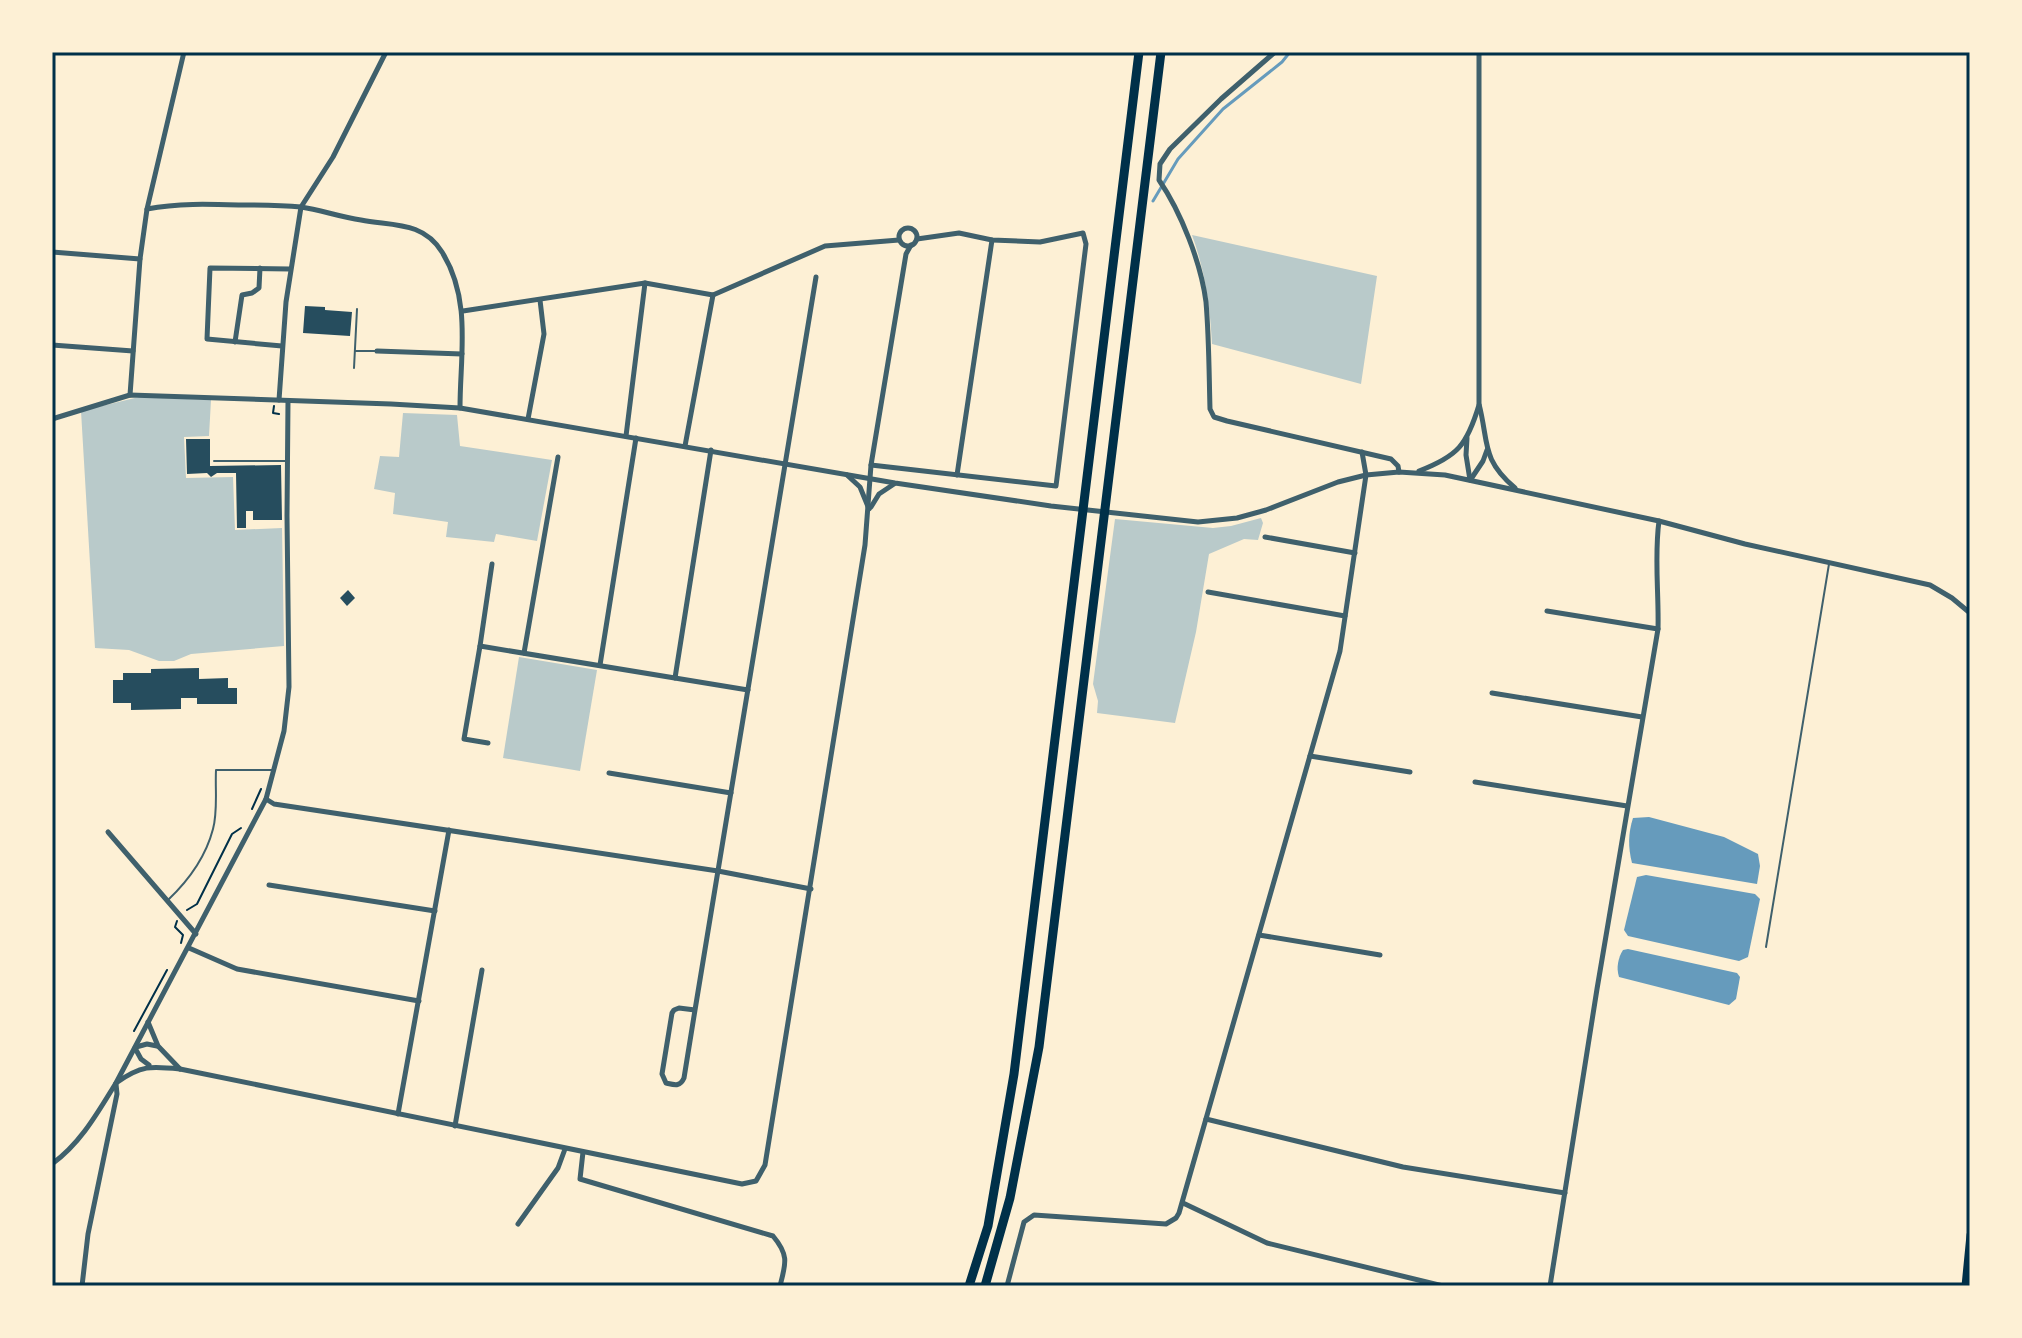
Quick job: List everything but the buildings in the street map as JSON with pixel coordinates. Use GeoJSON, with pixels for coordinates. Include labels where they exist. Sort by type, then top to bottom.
{"type":"FeatureCollection","features":[{"type":"Feature","properties":{"kind":"highway"},"geometry":{"type":"LineString","coordinates":[[969,1286],[988,1226],[1014,1074],[1139,52]]}},
{"type":"Feature","properties":{"kind":"highway"},"geometry":{"type":"LineString","coordinates":[[985,1286],[1010,1198],[1039,1047],[1161,52]]}},
{"type":"Feature","properties":{"kind":"main road"},"geometry":{"type":"LineString","coordinates":[[1965,1286],[1970,1235]]}},
{"type":"Feature","properties":{"kind":"street"},"geometry":{"type":"LineString","coordinates":[[130,395],[140,259],[147,209],[184,52]]}},
{"type":"Feature","properties":{"kind":"street"},"geometry":{"type":"LineString","coordinates":[[276,400],[290,269],[301,207],[333,157],[386,52]]}},
{"type":"Feature","properties":{"kind":"street"},"geometry":{"type":"LineString","coordinates":[[1275,52],[1221,99],[1170,149],[1160,164],[1159,180],[1181,221],[1200,271],[1206,301],[1210,409],[1214,417],[1391,459],[1399,472]]}},
{"type":"Feature","properties":{"kind":"street"},"geometry":{"type":"LineString","coordinates":[[1479,52],[1479,404],[1490,461],[1500,476],[1517,490]]}},
{"type":"Feature","properties":{"kind":"street"},"geometry":{"type":"LineString","coordinates":[[147,209],[195,203],[301,207],[362,221],[404,224],[423,233],[443,253],[457,286],[463,311],[460,408]]}},
{"type":"Feature","properties":{"kind":"street"},"geometry":{"type":"LineString","coordinates":[[899,240],[900,231],[906,227],[915,230],[917,239]]}},
{"type":"Feature","properties":{"kind":"street"},"geometry":{"type":"LineString","coordinates":[[116,1083],[132,1071],[150,1065],[180,1069],[742,1184],[756,1181],[765,1165],[811,889],[865,545],[871,465],[906,254],[917,239],[959,233],[992,240],[1040,242],[1083,233],[1086,244],[1056,486],[871,465]]}},
{"type":"Feature","properties":{"kind":"street"},"geometry":{"type":"LineString","coordinates":[[463,311],[645,283],[713,295],[825,246],[899,240],[905,246],[911,245]]}},
{"type":"Feature","properties":{"kind":"street"},"geometry":{"type":"LineString","coordinates":[[957,475],[992,240]]}},
{"type":"Feature","properties":{"kind":"street"},"geometry":{"type":"LineString","coordinates":[[52,252],[140,259]]}},
{"type":"Feature","properties":{"kind":"street"},"geometry":{"type":"LineString","coordinates":[[282,346],[207,339],[210,268],[290,269]]}},
{"type":"Feature","properties":{"kind":"street"},"geometry":{"type":"LineString","coordinates":[[235,342],[242,295],[259,288],[260,268]]}},
{"type":"Feature","properties":{"kind":"street"},"geometry":{"type":"LineString","coordinates":[[695,1010],[679,1008],[672,1013],[662,1074],[666,1083],[677,1085],[684,1078],[816,277]]}},
{"type":"Feature","properties":{"kind":"street"},"geometry":{"type":"LineString","coordinates":[[626,436],[645,283]]}},
{"type":"Feature","properties":{"kind":"street"},"geometry":{"type":"LineString","coordinates":[[685,446],[713,295]]}},
{"type":"Feature","properties":{"kind":"street"},"geometry":{"type":"LineString","coordinates":[[528,419],[544,334],[540,300]]}},
{"type":"Feature","properties":{"kind":"street"},"geometry":{"type":"LineString","coordinates":[[52,345],[133,351]]}},
{"type":"Feature","properties":{"kind":"street"},"geometry":{"type":"LineString","coordinates":[[377,351],[462,354]]}},
{"type":"Feature","properties":{"kind":"street"},"geometry":{"type":"LineString","coordinates":[[52,419],[130,395],[460,408],[871,480],[1051,506],[1198,522],[1237,518],[1266,510],[1338,482],[1366,475],[1416,472],[1471,480],[1659,521],[1930,585],[1970,613]]}},
{"type":"Feature","properties":{"kind":"street"},"geometry":{"type":"LineString","coordinates":[[52,1164],[90,1125],[116,1083],[266,799],[271,770],[284,731],[289,687],[288,401]]}},
{"type":"Feature","properties":{"kind":"street"},"geometry":{"type":"LineString","coordinates":[[1471,480],[1466,455],[1467,437],[1479,404]]}},
{"type":"Feature","properties":{"kind":"street"},"geometry":{"type":"LineString","coordinates":[[1416,472],[1453,455],[1467,437]]}},
{"type":"Feature","properties":{"kind":"street"},"geometry":{"type":"LineString","coordinates":[[600,665],[636,438]]}},
{"type":"Feature","properties":{"kind":"street"},"geometry":{"type":"LineString","coordinates":[[1471,480],[1487,449]]}},
{"type":"Feature","properties":{"kind":"street"},"geometry":{"type":"LineString","coordinates":[[675,678],[711,450]]}},
{"type":"Feature","properties":{"kind":"street"},"geometry":{"type":"LineString","coordinates":[[1007,1286],[1024,1222],[1034,1215],[1166,1224],[1179,1213],[1340,651],[1366,475],[1362,452]]}},
{"type":"Feature","properties":{"kind":"street"},"geometry":{"type":"LineString","coordinates":[[524,653],[558,457]]}},
{"type":"Feature","properties":{"kind":"street"},"geometry":{"type":"LineString","coordinates":[[847,475],[860,487],[869,510]]}},
{"type":"Feature","properties":{"kind":"street"},"geometry":{"type":"LineString","coordinates":[[869,510],[879,494],[895,483]]}},
{"type":"Feature","properties":{"kind":"street"},"geometry":{"type":"LineString","coordinates":[[1550,1286],[1658,629],[1656,545],[1659,521]]}},
{"type":"Feature","properties":{"kind":"street"},"geometry":{"type":"LineString","coordinates":[[1265,537],[1355,553]]}},
{"type":"Feature","properties":{"kind":"street"},"geometry":{"type":"LineString","coordinates":[[488,743],[464,739],[492,564]]}},
{"type":"Feature","properties":{"kind":"street"},"geometry":{"type":"LineString","coordinates":[[1208,592],[1345,616]]}},
{"type":"Feature","properties":{"kind":"street"},"geometry":{"type":"LineString","coordinates":[[1547,611],[1658,629]]}},
{"type":"Feature","properties":{"kind":"street"},"geometry":{"type":"LineString","coordinates":[[480,646],[748,690]]}},
{"type":"Feature","properties":{"kind":"street"},"geometry":{"type":"LineString","coordinates":[[1492,693],[1642,717]]}},
{"type":"Feature","properties":{"kind":"street"},"geometry":{"type":"LineString","coordinates":[[1310,756],[1410,772]]}},
{"type":"Feature","properties":{"kind":"street"},"geometry":{"type":"LineString","coordinates":[[609,773],[731,793]]}},
{"type":"Feature","properties":{"kind":"street"},"geometry":{"type":"LineString","coordinates":[[1475,782],[1627,806]]}},
{"type":"Feature","properties":{"kind":"street"},"geometry":{"type":"LineString","coordinates":[[266,799],[274,804],[718,871],[811,889]]}},
{"type":"Feature","properties":{"kind":"street"},"geometry":{"type":"LineString","coordinates":[[398,1114],[449,830]]}},
{"type":"Feature","properties":{"kind":"street"},"geometry":{"type":"LineString","coordinates":[[108,832],[196,934]]}},
{"type":"Feature","properties":{"kind":"street"},"geometry":{"type":"LineString","coordinates":[[269,885],[435,911]]}},
{"type":"Feature","properties":{"kind":"street"},"geometry":{"type":"LineString","coordinates":[[1259,935],[1380,955]]}},
{"type":"Feature","properties":{"kind":"street"},"geometry":{"type":"LineString","coordinates":[[189,948],[237,969],[419,1001]]}},
{"type":"Feature","properties":{"kind":"street"},"geometry":{"type":"LineString","coordinates":[[455,1126],[482,970]]}},
{"type":"Feature","properties":{"kind":"street"},"geometry":{"type":"LineString","coordinates":[[148,1021],[158,1046],[180,1069]]}},
{"type":"Feature","properties":{"kind":"street"},"geometry":{"type":"LineString","coordinates":[[135,1048],[147,1044],[158,1046]]}},
{"type":"Feature","properties":{"kind":"street"},"geometry":{"type":"LineString","coordinates":[[135,1048],[141,1059],[150,1065]]}},
{"type":"Feature","properties":{"kind":"street"},"geometry":{"type":"LineString","coordinates":[[82,1286],[88,1234],[117,1094],[116,1083]]}},
{"type":"Feature","properties":{"kind":"street"},"geometry":{"type":"LineString","coordinates":[[1206,1119],[1403,1167],[1565,1193]]}},
{"type":"Feature","properties":{"kind":"street"},"geometry":{"type":"LineString","coordinates":[[518,1224],[558,1168],[565,1149]]}},
{"type":"Feature","properties":{"kind":"street"},"geometry":{"type":"LineString","coordinates":[[583,1152],[580,1179],[773,1236],[784,1249],[786,1263],[780,1286]]}},
{"type":"Feature","properties":{"kind":"street"},"geometry":{"type":"LineString","coordinates":[[1183,1203],[1267,1243],[1443,1286]]}},
{"type":"Feature","properties":{"kind":"lane"},"geometry":{"type":"LineString","coordinates":[[354,368],[357,309]]}},
{"type":"Feature","properties":{"kind":"lane"},"geometry":{"type":"LineString","coordinates":[[355,351],[377,351]]}},
{"type":"Feature","properties":{"kind":"lane"},"geometry":{"type":"LineString","coordinates":[[214,461],[288,461]]}},
{"type":"Feature","properties":{"kind":"lane"},"geometry":{"type":"LineString","coordinates":[[1766,947],[1829,563]]}},
{"type":"Feature","properties":{"kind":"lane"},"geometry":{"type":"LineString","coordinates":[[167,901],[193,871],[213,829],[216,770],[271,770]]}},
{"type":"Feature","properties":{"kind":"path"},"geometry":{"type":"LineString","coordinates":[[276,400],[273,413],[283,414]]}},
{"type":"Feature","properties":{"kind":"path"},"geometry":{"type":"LineString","coordinates":[[248,817],[271,770]]}},
{"type":"Feature","properties":{"kind":"path"},"geometry":{"type":"LineString","coordinates":[[182,942],[183,935],[175,924],[190,907],[197,904],[232,834],[243,828]]}},
{"type":"Feature","properties":{"kind":"path"},"geometry":{"type":"LineString","coordinates":[[130,1040],[168,967]]}},
{"type":"Feature","properties":{"kind":"shaded area"},"geometry":{"type":"Polygon","coordinates":[[[1192,235],[1377,276],[1361,384],[1212,344],[1206,288],[1192,235]]]}},
{"type":"Feature","properties":{"kind":"shaded area"},"geometry":{"type":"Polygon","coordinates":[[[139,397],[211,400],[209,436],[184,437],[186,478],[233,477],[235,530],[282,528],[284,646],[191,654],[174,661],[159,661],[129,650],[95,648],[81,411],[139,397]]]}},
{"type":"Feature","properties":{"kind":"shaded area"},"geometry":{"type":"Polygon","coordinates":[[[403,413],[457,415],[460,446],[552,460],[537,541],[496,534],[494,542],[446,537],[448,522],[393,514],[395,493],[374,489],[380,456],[399,457],[403,413]]]}},
{"type":"Feature","properties":{"kind":"shaded area"},"geometry":{"type":"Polygon","coordinates":[[[1261,518],[1263,523],[1258,540],[1244,539],[1209,554],[1196,632],[1175,723],[1097,713],[1098,701],[1093,684],[1115,519],[1213,528],[1261,518]]]}},
{"type":"Feature","properties":{"kind":"shaded area"},"geometry":{"type":"Polygon","coordinates":[[[519,657],[597,670],[580,771],[503,758],[519,657]]]}},
{"type":"Feature","properties":{"kind":"water"},"geometry":{"type":"Polygon","coordinates":[[[1649,817],[1724,837],[1758,854],[1757,884],[1632,863],[1629,840],[1633,818],[1649,817]]]}},
{"type":"Feature","properties":{"kind":"water"},"geometry":{"type":"Polygon","coordinates":[[[1646,875],[1755,894],[1760,899],[1748,957],[1739,961],[1628,936],[1624,930],[1637,877],[1646,875]]]}},
{"type":"Feature","properties":{"kind":"water"},"geometry":{"type":"Polygon","coordinates":[[[1623,950],[1737,973],[1740,977],[1736,999],[1729,1005],[1619,977],[1619,960],[1623,950]]]}},
{"type":"Feature","properties":{"kind":"waterway"},"geometry":{"type":"LineString","coordinates":[[1153,201],[1178,159],[1223,109],[1282,62],[1290,52]]}}]}
